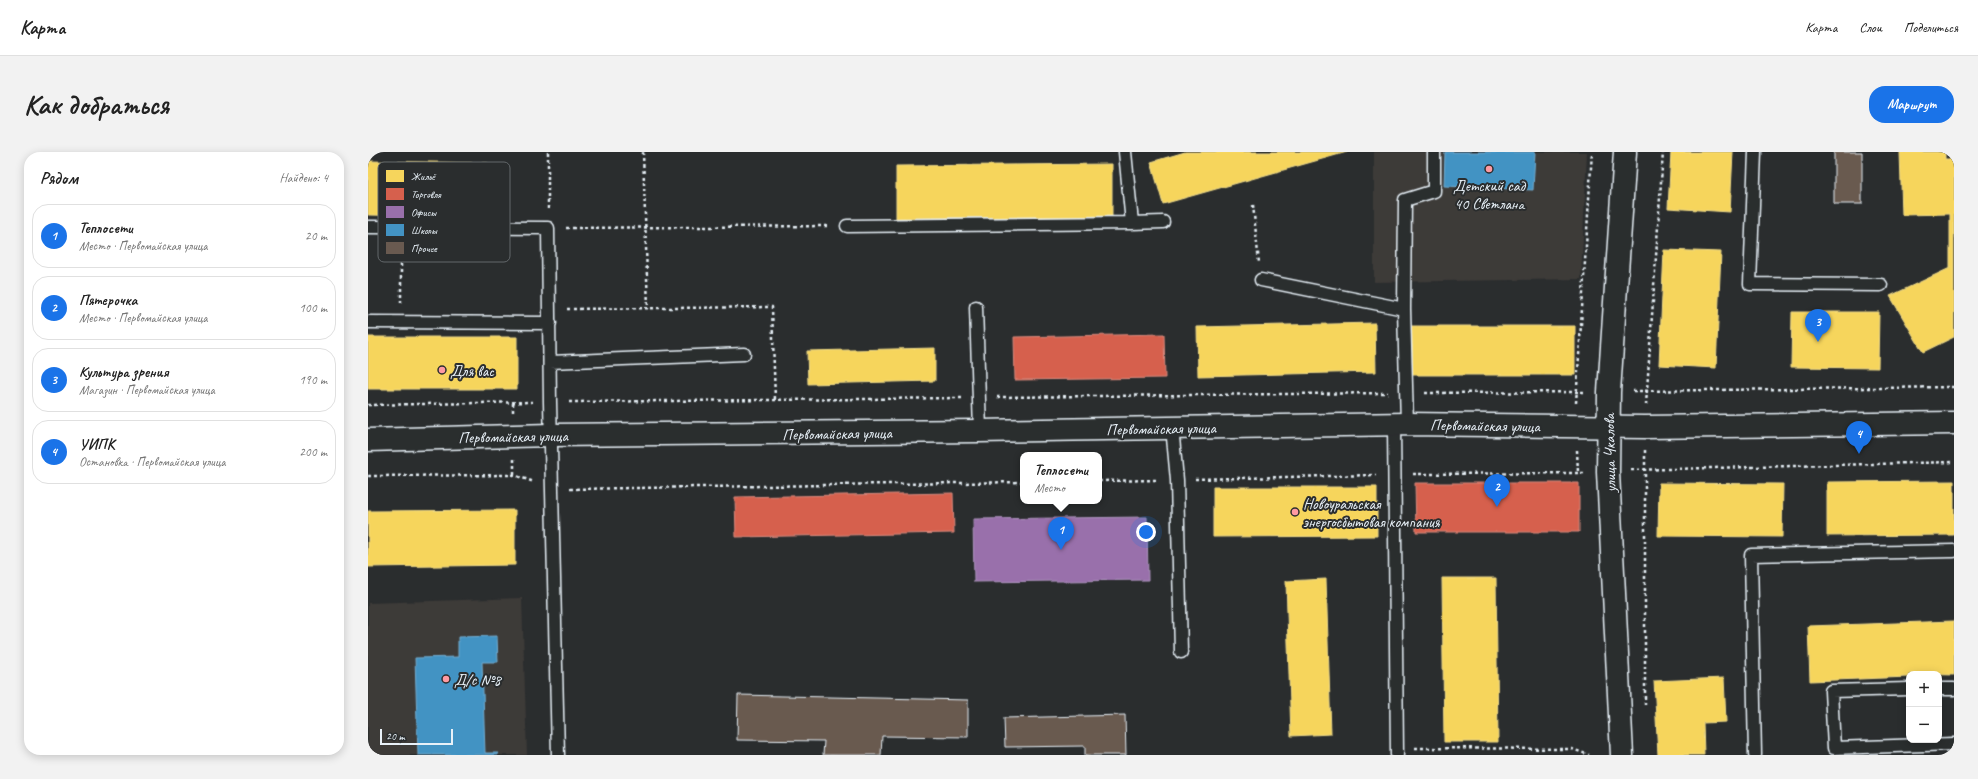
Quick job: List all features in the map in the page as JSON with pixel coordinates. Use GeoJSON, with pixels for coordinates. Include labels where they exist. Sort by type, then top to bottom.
{"type":"FeatureCollection","features":[{"type":"Feature","properties":{"kind":"main road","name":"улица Чкалова"},"geometry":{"type":"LineString","coordinates":[[1622,755],[1608,472],[1608,392],[1625,152]]}},
{"type":"Feature","properties":{"kind":"main road","name":"Первомайская улица"},"geometry":{"type":"LineString","coordinates":[[368,440],[551,435],[980,431],[1400,424],[1608,426],[1954,423]]}},
{"type":"Feature","properties":{"kind":"lane"},"geometry":{"type":"LineString","coordinates":[[1125,152],[1132,223]]}},
{"type":"Feature","properties":{"kind":"lane"},"geometry":{"type":"LineString","coordinates":[[1397,752],[1395,474],[1400,424],[1406,393],[1404,309],[1405,200],[1434,192],[1434,152]]}},
{"type":"Feature","properties":{"kind":"lane"},"geometry":{"type":"LineString","coordinates":[[1756,152],[1750,284],[1881,285]]}},
{"type":"Feature","properties":{"kind":"lane"},"geometry":{"type":"LineString","coordinates":[[847,226],[1163,222]]}},
{"type":"Feature","properties":{"kind":"lane"},"geometry":{"type":"LineString","coordinates":[[368,227],[378,227]]}},
{"type":"Feature","properties":{"kind":"lane"},"geometry":{"type":"LineString","coordinates":[[510,228],[548,228],[550,402],[558,755]]}},
{"type":"Feature","properties":{"kind":"lane"},"geometry":{"type":"LineString","coordinates":[[1261,280],[1404,309]]}},
{"type":"Feature","properties":{"kind":"lane"},"geometry":{"type":"LineString","coordinates":[[976,307],[980,431]]}},
{"type":"Feature","properties":{"kind":"lane"},"geometry":{"type":"LineString","coordinates":[[368,322],[550,323]]}},
{"type":"Feature","properties":{"kind":"lane"},"geometry":{"type":"LineString","coordinates":[[550,362],[744,354]]}},
{"type":"Feature","properties":{"kind":"lane"},"geometry":{"type":"LineString","coordinates":[[1172,427],[1177,480],[1181,652]]}},
{"type":"Feature","properties":{"kind":"lane"},"geometry":{"type":"LineString","coordinates":[[1754,755],[1751,556],[1954,551]]}},
{"type":"Feature","properties":{"kind":"lane"},"geometry":{"type":"LineString","coordinates":[[1942,689],[1954,688]]}},
{"type":"Feature","properties":{"kind":"lane"},"geometry":{"type":"LineString","coordinates":[[1906,689],[1831,691],[1834,748],[1954,744]]}},
{"type":"Feature","properties":{"kind":"path"},"geometry":{"type":"LineString","coordinates":[[548,152],[548,228],[847,226]]}},
{"type":"Feature","properties":{"kind":"path"},"geometry":{"type":"LineString","coordinates":[[643,152],[644,228],[648,309]]}},
{"type":"Feature","properties":{"kind":"path"},"geometry":{"type":"LineString","coordinates":[[1578,473],[1576,392],[1592,152]]}},
{"type":"Feature","properties":{"kind":"path"},"geometry":{"type":"LineString","coordinates":[[1646,391],[1663,152]]}},
{"type":"Feature","properties":{"kind":"path"},"geometry":{"type":"LineString","coordinates":[[1253,205],[1261,280]]}},
{"type":"Feature","properties":{"kind":"path"},"geometry":{"type":"LineString","coordinates":[[400,322],[401,262]]}},
{"type":"Feature","properties":{"kind":"path"},"geometry":{"type":"LineString","coordinates":[[549,309],[772,307],[775,400]]}},
{"type":"Feature","properties":{"kind":"path"},"geometry":{"type":"LineString","coordinates":[[368,405],[1954,387]]}},
{"type":"Feature","properties":{"kind":"path"},"geometry":{"type":"LineString","coordinates":[[1102,481],[1395,474],[1578,473],[1954,462]]}},
{"type":"Feature","properties":{"kind":"path"},"geometry":{"type":"LineString","coordinates":[[1644,470],[1645,707]]}},
{"type":"Feature","properties":{"kind":"path"},"geometry":{"type":"LineString","coordinates":[[368,476],[514,475],[553,489],[1020,482]]}},
{"type":"Feature","properties":{"kind":"path"},"geometry":{"type":"LineString","coordinates":[[1397,752],[1572,749],[1589,755]]}},
{"type":"Feature","properties":{"kind":"shaded area"},"geometry":{"type":"Polygon","coordinates":[[[1374,152],[1587,152],[1581,279],[1374,282],[1374,152]]]}},
{"type":"Feature","properties":{"kind":"shaded area","name":"Д/с №8"},"geometry":{"type":"Polygon","coordinates":[[[522,598],[527,755],[368,755],[368,603],[522,598]]]}},
{"type":"Feature","properties":{"kind":"building: Жильё"},"geometry":{"type":"Polygon","coordinates":[[[1185,152],[1347,152],[1163,204],[1151,162],[1185,152]]]}},
{"type":"Feature","properties":{"kind":"building: Жильё"},"geometry":{"type":"Polygon","coordinates":[[[1671,152],[1733,152],[1730,212],[1668,208],[1671,152]]]}},
{"type":"Feature","properties":{"kind":"building: Жильё"},"geometry":{"type":"Polygon","coordinates":[[[1900,152],[1945,152],[1945,159],[1954,159],[1954,337],[1923,352],[1890,296],[1950,268],[1950,214],[1902,215],[1900,152]]]}},
{"type":"Feature","properties":{"kind":"building: Жильё"},"geometry":{"type":"Polygon","coordinates":[[[368,161],[428,162],[378,162],[378,215],[368,215],[368,161]]]}},
{"type":"Feature","properties":{"kind":"building: Жильё"},"geometry":{"type":"Polygon","coordinates":[[[1112,164],[1112,217],[896,218],[896,166],[1112,164]]]}},
{"type":"Feature","properties":{"kind":"building: Жильё"},"geometry":{"type":"Polygon","coordinates":[[[1664,250],[1721,252],[1716,368],[1659,365],[1664,250]]]}},
{"type":"Feature","properties":{"kind":"building: Жильё"},"geometry":{"type":"Polygon","coordinates":[[[1792,312],[1879,312],[1878,368],[1791,367],[1792,312]]]}},
{"type":"Feature","properties":{"kind":"building: Жильё"},"geometry":{"type":"Polygon","coordinates":[[[1375,323],[1376,372],[1198,376],[1197,327],[1375,323]]]}},
{"type":"Feature","properties":{"kind":"building: Жильё"},"geometry":{"type":"Polygon","coordinates":[[[1411,326],[1575,326],[1575,375],[1411,375],[1411,326]]]}},
{"type":"Feature","properties":{"kind":"building: Жильё"},"geometry":{"type":"Polygon","coordinates":[[[368,337],[517,337],[517,389],[368,389],[368,337]]]}},
{"type":"Feature","properties":{"kind":"building: Жильё"},"geometry":{"type":"Polygon","coordinates":[[[935,348],[935,381],[808,384],[807,351],[935,348]]]}},
{"type":"Feature","properties":{"kind":"building: Жильё"},"geometry":{"type":"Polygon","coordinates":[[[1954,481],[1954,535],[1827,536],[1827,482],[1954,481]]]}},
{"type":"Feature","properties":{"kind":"building: Жильё"},"geometry":{"type":"Polygon","coordinates":[[[1659,483],[1783,484],[1782,537],[1658,536],[1659,483]]]}},
{"type":"Feature","properties":{"kind":"building: Жильё","name":"Новоуральская энергосбытовая компания"},"geometry":{"type":"Polygon","coordinates":[[[1213,487],[1377,487],[1377,536],[1213,537],[1213,487]]]}},
{"type":"Feature","properties":{"kind":"building: Жильё"},"geometry":{"type":"Polygon","coordinates":[[[515,510],[515,565],[368,567],[368,511],[515,510]]]}},
{"type":"Feature","properties":{"kind":"building: Жильё"},"geometry":{"type":"Polygon","coordinates":[[[1442,578],[1496,578],[1498,742],[1444,742],[1442,578]]]}},
{"type":"Feature","properties":{"kind":"building: Жильё"},"geometry":{"type":"Polygon","coordinates":[[[1326,579],[1331,734],[1291,736],[1286,581],[1326,579]]]}},
{"type":"Feature","properties":{"kind":"building: Жильё"},"geometry":{"type":"Polygon","coordinates":[[[1954,621],[1954,675],[1942,675],[1942,671],[1906,671],[1906,677],[1810,681],[1808,626],[1954,621]]]}},
{"type":"Feature","properties":{"kind":"building: Жильё"},"geometry":{"type":"Polygon","coordinates":[[[1724,678],[1726,722],[1703,723],[1704,755],[1658,755],[1654,681],[1724,678]]]}},
{"type":"Feature","properties":{"kind":"building: Торговля"},"geometry":{"type":"Polygon","coordinates":[[[1164,334],[1165,378],[1015,380],[1014,337],[1164,334]]]}},
{"type":"Feature","properties":{"kind":"building: Торговля"},"geometry":{"type":"Polygon","coordinates":[[[1415,483],[1579,483],[1579,532],[1416,532],[1415,483]]]}},
{"type":"Feature","properties":{"kind":"building: Торговля"},"geometry":{"type":"Polygon","coordinates":[[[953,493],[954,533],[736,537],[735,497],[953,493]]]}},
{"type":"Feature","properties":{"kind":"building: Офисы"},"geometry":{"type":"Polygon","coordinates":[[[1147,517],[1148,580],[974,582],[973,519],[1147,517]]]}},
{"type":"Feature","properties":{"kind":"building: Школы","name":"Детский сад 40 Светлана"},"geometry":{"type":"Polygon","coordinates":[[[1445,152],[1535,152],[1533,190],[1444,186],[1445,152]]]}},
{"type":"Feature","properties":{"kind":"building: Школы"},"geometry":{"type":"Polygon","coordinates":[[[497,636],[498,662],[482,662],[485,753],[498,753],[498,755],[418,755],[415,658],[458,657],[458,637],[497,636]]]}},
{"type":"Feature","properties":{"kind":"building: Прочее"},"geometry":{"type":"Polygon","coordinates":[[[1834,152],[1862,152],[1862,204],[1834,204],[1834,152]]]}},
{"type":"Feature","properties":{"kind":"building: Прочее"},"geometry":{"type":"Polygon","coordinates":[[[738,695],[968,700],[968,737],[882,736],[881,755],[823,755],[824,741],[737,740],[738,695]]]}},
{"type":"Feature","properties":{"kind":"building: Прочее"},"geometry":{"type":"Polygon","coordinates":[[[1125,715],[1126,755],[1085,755],[1085,746],[1005,747],[1004,718],[1125,715]]]}},
{"type":"Feature","properties":{"kind":"place","name":"Детский сад 40 Светлана"},"geometry":{"type":"Point","coordinates":[1489,169]}},
{"type":"Feature","properties":{"kind":"place","name":"Культура зрения"},"geometry":{"type":"Point","coordinates":[1818,342]}},
{"type":"Feature","properties":{"kind":"place","name":"Для вас"},"geometry":{"type":"Point","coordinates":[442,370]}},
{"type":"Feature","properties":{"kind":"place","name":"УИПК"},"geometry":{"type":"Point","coordinates":[1859,454]}},
{"type":"Feature","properties":{"kind":"place","name":"Пятерочка"},"geometry":{"type":"Point","coordinates":[1497,507]}},
{"type":"Feature","properties":{"kind":"place","name":"Новоуральская энергосбытовая компания"},"geometry":{"type":"Point","coordinates":[1295,512]}},
{"type":"Feature","properties":{"kind":"place","name":"Теплосети"},"geometry":{"type":"Point","coordinates":[1061,550]}},
{"type":"Feature","properties":{"kind":"place","name":"Д/с №8"},"geometry":{"type":"Point","coordinates":[446,679]}}]}
